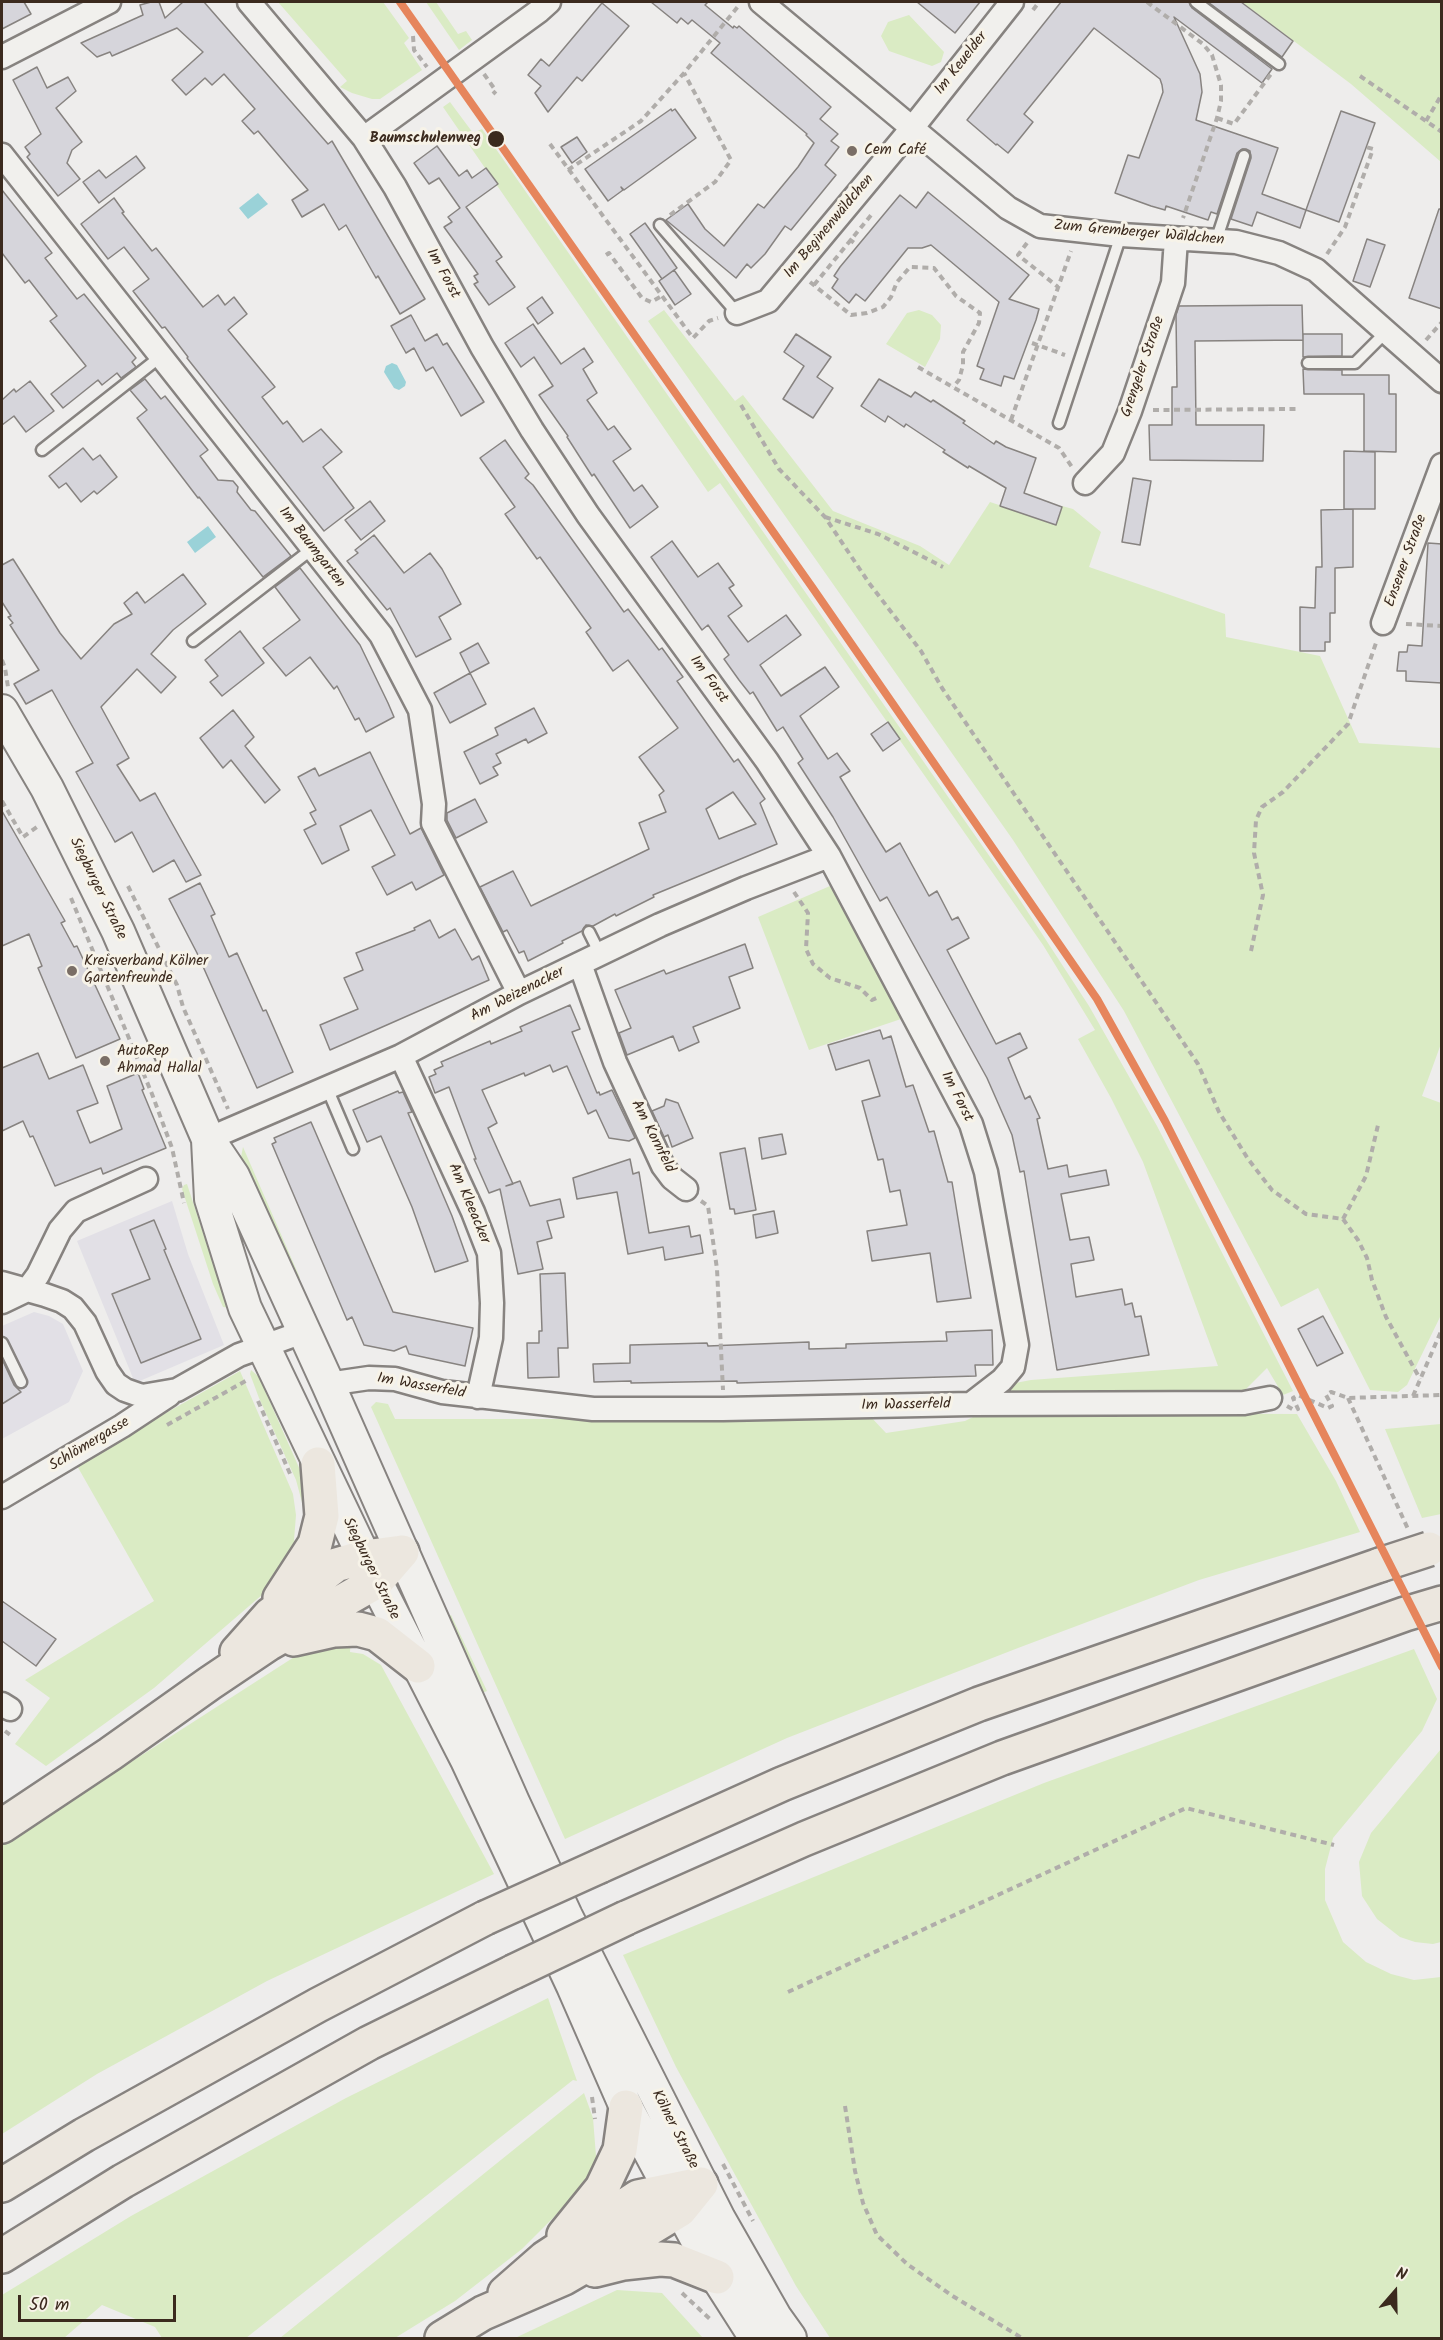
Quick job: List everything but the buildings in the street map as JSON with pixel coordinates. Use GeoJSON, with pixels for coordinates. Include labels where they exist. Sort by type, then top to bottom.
{"type":"FeatureCollection","features":[{"type":"Feature","properties":{"kind":"highway"},"geometry":{"type":"LineString","coordinates":[[269,1629],[315,1544],[322,1516],[318,1464]]}},
{"type":"Feature","properties":{"kind":"highway"},"geometry":{"type":"LineString","coordinates":[[2,2185],[84,2135],[307,2010],[486,1918],[600,1866],[782,1784],[978,1704],[1380,1565],[1426,1541]]}},
{"type":"Feature","properties":{"kind":"highway"},"geometry":{"type":"LineString","coordinates":[[2,1826],[110,1754],[210,1683],[269,1629],[402,1552]]}},
{"type":"Feature","properties":{"kind":"highway"},"geometry":{"type":"LineString","coordinates":[[2,2256],[123,2181],[369,2043],[626,1918],[804,1839],[1002,1758],[1405,1614],[1442,1604]]}},
{"type":"Feature","properties":{"kind":"highway"},"geometry":{"type":"LineString","coordinates":[[269,1629],[358,1629],[377,1634],[418,1665]]}},
{"type":"Feature","properties":{"kind":"highway"},"geometry":{"type":"LineString","coordinates":[[555,2268],[602,2188],[620,2150],[626,2107]]}},
{"type":"Feature","properties":{"kind":"highway"},"geometry":{"type":"LineString","coordinates":[[442,2338],[555,2268],[638,2197],[675,2199],[702,2184]]}},
{"type":"Feature","properties":{"kind":"highway"},"geometry":{"type":"LineString","coordinates":[[555,2268],[674,2259],[717,2277]]}},
{"type":"Feature","properties":{"kind":"main road","name":"Siegburger Straße"},"geometry":{"type":"LineString","coordinates":[[2,711],[47,788],[118,931],[208,1139],[233,1176],[566,1916]]}},
{"type":"Feature","properties":{"kind":"main road","name":"Siegburger Straße"},"geometry":{"type":"LineString","coordinates":[[208,1139],[212,1199],[245,1308],[370,1570],[467,1760],[573,1986]]}},
{"type":"Feature","properties":{"kind":"main road","name":"Kölner Straße"},"geometry":{"type":"LineString","coordinates":[[566,1916],[730,2239],[790,2338]]}},
{"type":"Feature","properties":{"kind":"main road","name":"Kölner Straße"},"geometry":{"type":"LineString","coordinates":[[573,1986],[626,2107],[717,2277],[756,2338]]}},
{"type":"Feature","properties":{"kind":"street"},"geometry":{"type":"LineString","coordinates":[[2,57],[109,2]]}},
{"type":"Feature","properties":{"kind":"street","name":"Im Forst"},"geometry":{"type":"LineString","coordinates":[[249,2],[364,138],[395,188],[482,346],[532,430],[588,515],[767,761],[829,856],[971,1124],[986,1172],[1017,1345],[1013,1367],[1002,1380],[971,1404]]}},
{"type":"Feature","properties":{"kind":"street"},"geometry":{"type":"LineString","coordinates":[[364,138],[549,2]]}},
{"type":"Feature","properties":{"kind":"street","name":"Zum Gremberger Wäldchen"},"geometry":{"type":"LineString","coordinates":[[761,2],[1008,208],[1040,226],[1121,235],[1236,242],[1279,253],[1316,270],[1442,381]]}},
{"type":"Feature","properties":{"kind":"street","name":"Im Keuelder"},"geometry":{"type":"LineString","coordinates":[[913,128],[1012,2]]}},
{"type":"Feature","properties":{"kind":"street","name":"Im Beginenwäldchen"},"geometry":{"type":"LineString","coordinates":[[737,313],[768,301],[913,128]]}},
{"type":"Feature","properties":{"kind":"street","name":"Im Baumgarten"},"geometry":{"type":"LineString","coordinates":[[2,155],[381,635],[420,710],[434,804],[433,823],[519,993]]}},
{"type":"Feature","properties":{"kind":"street","name":"Grengeler Straße"},"geometry":{"type":"LineString","coordinates":[[1085,483],[1113,453],[1130,411],[1173,283],[1176,238]]}},
{"type":"Feature","properties":{"kind":"street","name":"Ensener Straße"},"geometry":{"type":"LineString","coordinates":[[1383,623],[1442,465]]}},
{"type":"Feature","properties":{"kind":"street","name":"Am Weizenacker"},"geometry":{"type":"LineString","coordinates":[[208,1139],[401,1056],[519,993],[660,925],[829,856]]}},
{"type":"Feature","properties":{"kind":"street","name":"Am Kornfeld"},"geometry":{"type":"LineString","coordinates":[[590,959],[615,1062],[663,1166],[672,1178],[686,1189]]}},
{"type":"Feature","properties":{"kind":"street","name":"Am Kleeacker"},"geometry":{"type":"LineString","coordinates":[[401,1056],[473,1212],[489,1253],[492,1303],[491,1338],[478,1397]]}},
{"type":"Feature","properties":{"kind":"street"},"geometry":{"type":"LineString","coordinates":[[2,1302],[27,1290],[68,1218],[86,1206],[146,1179]]}},
{"type":"Feature","properties":{"kind":"street"},"geometry":{"type":"LineString","coordinates":[[2,1283],[62,1302],[73,1308],[85,1323],[107,1371],[116,1384],[142,1396],[177,1390],[228,1360],[303,1332]]}},
{"type":"Feature","properties":{"kind":"street","name":"Im Wasserfeld"},"geometry":{"type":"LineString","coordinates":[[327,1384],[369,1378],[395,1379],[442,1392],[593,1409],[1244,1403],[1270,1398]]}},
{"type":"Feature","properties":{"kind":"street","name":"Schlömergasse"},"geometry":{"type":"LineString","coordinates":[[2,1497],[122,1426],[177,1390]]}},
{"type":"Feature","properties":{"kind":"lane"},"geometry":{"type":"LineString","coordinates":[[1196,2],[1279,64]]}},
{"type":"Feature","properties":{"kind":"lane"},"geometry":{"type":"LineString","coordinates":[[1216,241],[1244,156]]}},
{"type":"Feature","properties":{"kind":"lane"},"geometry":{"type":"LineString","coordinates":[[660,225],[737,313]]}},
{"type":"Feature","properties":{"kind":"lane"},"geometry":{"type":"LineString","coordinates":[[1059,423],[1121,235]]}},
{"type":"Feature","properties":{"kind":"lane"},"geometry":{"type":"LineString","coordinates":[[1308,363],[1355,363],[1386,332]]}},
{"type":"Feature","properties":{"kind":"lane"},"geometry":{"type":"LineString","coordinates":[[42,450],[160,357]]}},
{"type":"Feature","properties":{"kind":"lane"},"geometry":{"type":"LineString","coordinates":[[193,641],[312,549]]}},
{"type":"Feature","properties":{"kind":"lane"},"geometry":{"type":"LineString","coordinates":[[590,932],[590,959]]}},
{"type":"Feature","properties":{"kind":"lane"},"geometry":{"type":"LineString","coordinates":[[327,1088],[353,1149]]}},
{"type":"Feature","properties":{"kind":"lane"},"geometry":{"type":"LineString","coordinates":[[2,1343],[21,1382]]}},
{"type":"Feature","properties":{"kind":"path"},"geometry":{"type":"LineString","coordinates":[[568,170],[641,121],[742,2]]}},
{"type":"Feature","properties":{"kind":"path"},"geometry":{"type":"LineString","coordinates":[[1147,2],[1203,44],[1212,56],[1221,85],[1221,101],[1217,118],[1176,238]]}},
{"type":"Feature","properties":{"kind":"path"},"geometry":{"type":"LineString","coordinates":[[413,36],[414,50],[430,71]]}},
{"type":"Feature","properties":{"kind":"path"},"geometry":{"type":"LineString","coordinates":[[1217,118],[1234,124],[1279,64]]}},
{"type":"Feature","properties":{"kind":"path"},"geometry":{"type":"LineString","coordinates":[[660,225],[672,213],[715,182],[731,160],[684,73]]}},
{"type":"Feature","properties":{"kind":"path"},"geometry":{"type":"LineString","coordinates":[[1360,76],[1442,132]]}},
{"type":"Feature","properties":{"kind":"path"},"geometry":{"type":"LineString","coordinates":[[1426,121],[1442,94]]}},
{"type":"Feature","properties":{"kind":"path"},"geometry":{"type":"LineString","coordinates":[[550,144],[693,339],[709,321],[737,313]]}},
{"type":"Feature","properties":{"kind":"path"},"geometry":{"type":"LineString","coordinates":[[1316,270],[1345,226],[1373,149],[1366,147]]}},
{"type":"Feature","properties":{"kind":"path"},"geometry":{"type":"LineString","coordinates":[[1348,197],[1355,199]]}},
{"type":"Feature","properties":{"kind":"path"},"geometry":{"type":"LineString","coordinates":[[1040,226],[1018,255],[1058,287]]}},
{"type":"Feature","properties":{"kind":"path"},"geometry":{"type":"LineString","coordinates":[[1011,420],[1078,231]]}},
{"type":"Feature","properties":{"kind":"path"},"geometry":{"type":"LineString","coordinates":[[606,255],[609,253],[642,298],[651,303],[660,297]]}},
{"type":"Feature","properties":{"kind":"path"},"geometry":{"type":"LineString","coordinates":[[827,296],[851,315],[867,314],[883,307],[891,297],[897,282],[910,267],[934,268],[956,296],[980,313],[980,323],[963,352],[963,365],[959,380],[953,387]]}},
{"type":"Feature","properties":{"kind":"path"},"geometry":{"type":"LineString","coordinates":[[1032,344],[1080,360]]}},
{"type":"Feature","properties":{"kind":"path"},"geometry":{"type":"LineString","coordinates":[[918,367],[1059,448],[1085,483]]}},
{"type":"Feature","properties":{"kind":"path"},"geometry":{"type":"LineString","coordinates":[[741,405],[779,469],[825,517],[869,583],[921,651],[942,688],[1198,1064],[1219,1113],[1248,1159],[1272,1190],[1293,1206],[1306,1214],[1343,1219]]}},
{"type":"Feature","properties":{"kind":"path"},"geometry":{"type":"LineString","coordinates":[[1130,411],[1296,410]]}},
{"type":"Feature","properties":{"kind":"path"},"geometry":{"type":"LineString","coordinates":[[825,517],[878,534],[943,567]]}},
{"type":"Feature","properties":{"kind":"path"},"geometry":{"type":"LineString","coordinates":[[1251,951],[1263,895],[1254,853],[1256,820],[1262,807],[1283,792],[1348,724],[1383,623],[1442,626]]}},
{"type":"Feature","properties":{"kind":"path"},"geometry":{"type":"LineString","coordinates":[[2,660],[5,668]]}},
{"type":"Feature","properties":{"kind":"path"},"geometry":{"type":"LineString","coordinates":[[2,801],[23,837],[42,824]]}},
{"type":"Feature","properties":{"kind":"path"},"geometry":{"type":"LineString","coordinates":[[780,875],[800,899],[808,913],[806,949],[813,964],[820,971],[830,978],[860,988],[872,1000],[882,995],[901,992]]}},
{"type":"Feature","properties":{"kind":"path"},"geometry":{"type":"LineString","coordinates":[[68,891],[152,1094],[172,1148],[184,1204]]}},
{"type":"Feature","properties":{"kind":"path"},"geometry":{"type":"LineString","coordinates":[[177,985],[183,1007],[238,1128]]}},
{"type":"Feature","properties":{"kind":"path"},"geometry":{"type":"LineString","coordinates":[[1343,1219],[1366,1176],[1378,1125]]}},
{"type":"Feature","properties":{"kind":"path","name":"Am Kornfeld"},"geometry":{"type":"LineString","coordinates":[[686,1189],[708,1206],[717,1269],[723,1409]]}},
{"type":"Feature","properties":{"kind":"path"},"geometry":{"type":"LineString","coordinates":[[1343,1219],[1367,1258],[1372,1280],[1386,1317],[1410,1357],[1420,1379]]}},
{"type":"Feature","properties":{"kind":"path"},"geometry":{"type":"LineString","coordinates":[[1413,1396],[1442,1329]]}},
{"type":"Feature","properties":{"kind":"path"},"geometry":{"type":"LineString","coordinates":[[1270,1398],[1294,1410],[1298,1409],[1293,1398],[1298,1395],[1328,1408],[1332,1406],[1326,1395],[1331,1392],[1348,1398],[1442,1395]]}},
{"type":"Feature","properties":{"kind":"path"},"geometry":{"type":"LineString","coordinates":[[1348,1398],[1426,1541]]}},
{"type":"Feature","properties":{"kind":"path"},"geometry":{"type":"LineString","coordinates":[[4,1714],[13,1737]]}},
{"type":"Feature","properties":{"kind":"path"},"geometry":{"type":"LineString","coordinates":[[788,1992],[1186,1808],[1334,1845]]}},
{"type":"Feature","properties":{"kind":"path"},"geometry":{"type":"LineString","coordinates":[[845,2106],[855,2171],[863,2203],[877,2235],[907,2264],[1022,2338]]}},
{"type":"Feature","properties":{"kind":"shaded area"},"geometry":{"type":"Polygon","coordinates":[[[172,1201],[188,1254],[224,1345],[135,1383],[77,1241],[172,1201]]]}},
{"type":"Feature","properties":{"kind":"shaded area"},"geometry":{"type":"Polygon","coordinates":[[[34,1312],[49,1316],[63,1324],[83,1371],[69,1402],[2,1439],[2,1326],[34,1312]]]}},
{"type":"Feature","properties":{"kind":"green space"},"geometry":{"type":"Polygon","coordinates":[[[278,2],[383,2],[409,38],[404,43],[422,70],[380,99],[352,93],[340,87],[347,81],[278,2]]]}},
{"type":"Feature","properties":{"kind":"green space"},"geometry":{"type":"Polygon","coordinates":[[[426,2],[436,2],[458,34],[466,31],[472,40],[459,50],[426,2]]]}},
{"type":"Feature","properties":{"kind":"green space"},"geometry":{"type":"Polygon","coordinates":[[[1242,2],[1441,2],[1441,162],[1351,84],[1242,2]]]}},
{"type":"Feature","properties":{"kind":"green space"},"geometry":{"type":"Polygon","coordinates":[[[909,15],[944,52],[941,62],[932,66],[889,51],[881,36],[888,22],[909,15]]]}},
{"type":"Feature","properties":{"kind":"green space"},"geometry":{"type":"Polygon","coordinates":[[[450,102],[473,133],[482,129],[1018,897],[1089,1006],[1157,1126],[1293,1391],[1283,1395],[1267,1368],[1242,1393],[1009,1396],[1010,1384],[1031,1380],[1218,1366],[1143,1162],[1078,1039],[1095,1030],[1043,945],[720,483],[708,492],[443,107],[450,102]]]}},
{"type":"Feature","properties":{"kind":"green space"},"geometry":{"type":"Polygon","coordinates":[[[664,310],[735,401],[743,395],[833,511],[920,546],[949,565],[990,502],[1056,524],[1062,506],[1073,509],[1101,532],[1089,567],[1225,614],[1226,637],[1320,656],[1359,743],[1441,748],[1442,1041],[1422,1096],[1441,1103],[1441,1315],[1407,1385],[1398,1392],[1370,1390],[1318,1288],[1281,1307],[1124,1011],[1013,840],[648,321],[664,310]]]}},
{"type":"Feature","properties":{"kind":"green space"},"geometry":{"type":"Polygon","coordinates":[[[919,310],[932,315],[941,325],[940,339],[925,367],[886,344],[907,313],[919,310]]]}},
{"type":"Feature","properties":{"kind":"green space"},"geometry":{"type":"Polygon","coordinates":[[[830,886],[901,1019],[809,1050],[758,917],[830,886]]]}},
{"type":"Feature","properties":{"kind":"green space"},"geometry":{"type":"Polygon","coordinates":[[[243,1147],[300,1278],[295,1281],[241,1157],[243,1147]]]}},
{"type":"Feature","properties":{"kind":"green space"},"geometry":{"type":"Polygon","coordinates":[[[187,1184],[230,1308],[223,1307],[213,1284],[182,1189],[187,1184]]]}},
{"type":"Feature","properties":{"kind":"green space"},"geometry":{"type":"Polygon","coordinates":[[[251,1370],[259,1377],[304,1479],[311,1505],[303,1524],[303,1506],[296,1480],[259,1398],[250,1374],[251,1370]]]}},
{"type":"Feature","properties":{"kind":"green space"},"geometry":{"type":"Polygon","coordinates":[[[240,1371],[293,1494],[296,1515],[294,1540],[301,1548],[277,1582],[154,1688],[46,1766],[15,1744],[50,1698],[25,1680],[154,1601],[76,1464],[240,1371]]]}},
{"type":"Feature","properties":{"kind":"green space"},"geometry":{"type":"Polygon","coordinates":[[[376,1402],[388,1404],[395,1419],[869,1415],[886,1433],[965,1421],[981,1413],[1297,1414],[1336,1481],[1360,1532],[1199,1580],[1018,1648],[787,1738],[565,1839],[371,1407],[376,1402]]]}},
{"type":"Feature","properties":{"kind":"green space"},"geometry":{"type":"Polygon","coordinates":[[[1441,1424],[1441,1514],[1422,1518],[1385,1429],[1441,1424]]]}},
{"type":"Feature","properties":{"kind":"green space"},"geometry":{"type":"Polygon","coordinates":[[[451,1615],[487,1691],[482,1693],[447,1617],[451,1615]]]}},
{"type":"Feature","properties":{"kind":"green space"},"geometry":{"type":"Polygon","coordinates":[[[351,1638],[350,1652],[363,1654],[381,1665],[494,1874],[267,1981],[97,2074],[2,2134],[2,1845],[302,1652],[351,1638]]]}},
{"type":"Feature","properties":{"kind":"green space"},"geometry":{"type":"Polygon","coordinates":[[[1414,1649],[1437,1699],[1422,1731],[1333,1838],[1325,1869],[1325,1900],[1343,1942],[1366,1962],[1391,1974],[1414,1980],[1441,1977],[1441,2338],[830,2338],[796,2286],[676,2067],[623,1955],[1044,1783],[1414,1649]]]}},
{"type":"Feature","properties":{"kind":"green space"},"geometry":{"type":"Polygon","coordinates":[[[1441,1749],[1441,1942],[1433,1944],[1400,1937],[1377,1919],[1362,1896],[1359,1862],[1371,1833],[1441,1749]]]}},
{"type":"Feature","properties":{"kind":"green space"},"geometry":{"type":"Polygon","coordinates":[[[548,1998],[577,2081],[573,2080],[246,2338],[162,2338],[155,2327],[102,2305],[64,2338],[2,2338],[2,2295],[131,2216],[346,2098],[548,1998]]]}},
{"type":"Feature","properties":{"kind":"green space"},"geometry":{"type":"Polygon","coordinates":[[[584,2093],[593,2118],[596,2156],[602,2165],[588,2183],[522,2249],[455,2301],[395,2338],[280,2338],[584,2093]]]}},
{"type":"Feature","properties":{"kind":"green space"},"geometry":{"type":"Polygon","coordinates":[[[617,2290],[662,2293],[703,2338],[515,2338],[617,2290]]]}},
{"type":"Feature","properties":{"kind":"water"},"geometry":{"type":"Polygon","coordinates":[[[258,193],[268,204],[248,219],[239,208],[258,193]]]}},
{"type":"Feature","properties":{"kind":"water"},"geometry":{"type":"Polygon","coordinates":[[[392,363],[397,365],[406,382],[405,386],[399,390],[394,388],[384,372],[386,366],[392,363]]]}},
{"type":"Feature","properties":{"kind":"water"},"geometry":{"type":"Polygon","coordinates":[[[208,526],[216,537],[195,553],[187,542],[208,526]]]}},
{"type":"Feature","properties":{"kind":"transit line"},"geometry":{"type":"LineString","coordinates":[[400,2],[812,587],[1097,999],[1165,1121],[1442,1667]]}},
{"type":"Feature","properties":{"kind":"place","name":"Baumschulenweg"},"geometry":{"type":"Point","coordinates":[496,139]}},
{"type":"Feature","properties":{"kind":"place","name":"Cem Café"},"geometry":{"type":"Point","coordinates":[852,151]}},
{"type":"Feature","properties":{"kind":"place","name":"Kreisverband Kölner Gartenfreunde"},"geometry":{"type":"Point","coordinates":[72,971]}},
{"type":"Feature","properties":{"kind":"place","name":"AutoRep Ahmad Hallal"},"geometry":{"type":"Point","coordinates":[105,1061]}}]}
